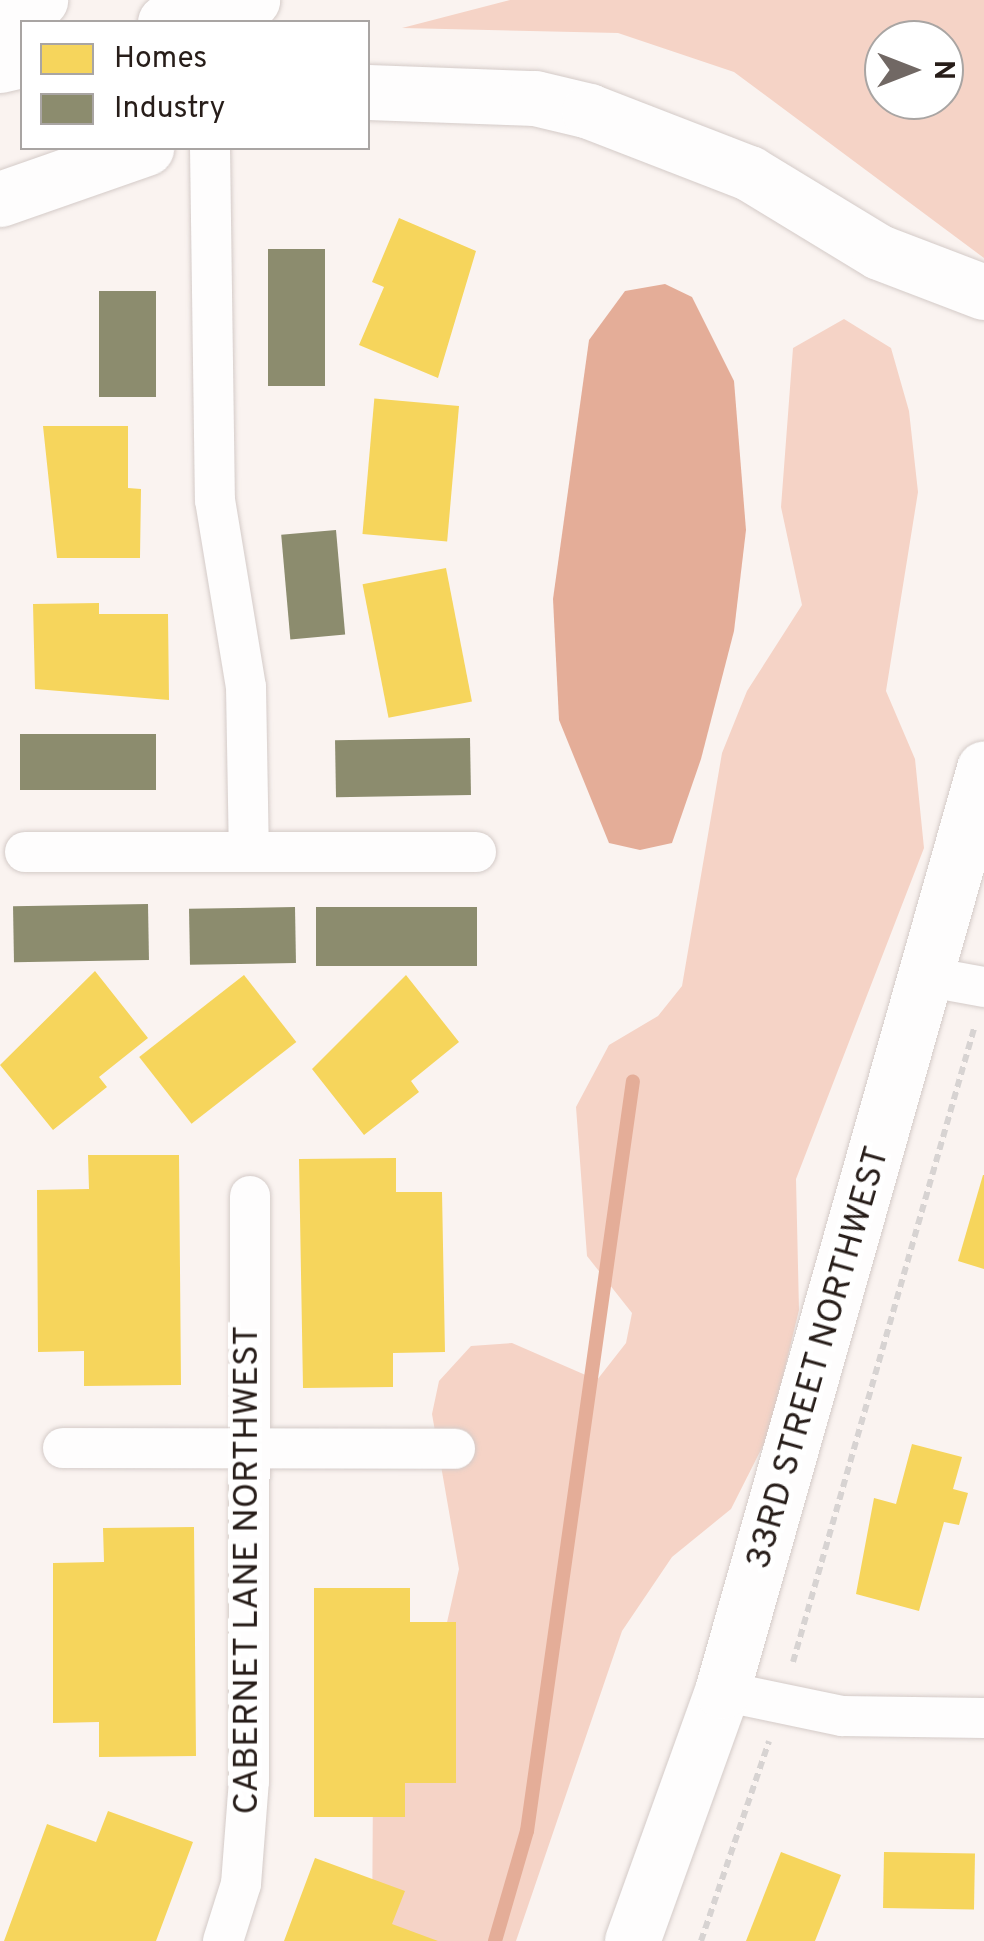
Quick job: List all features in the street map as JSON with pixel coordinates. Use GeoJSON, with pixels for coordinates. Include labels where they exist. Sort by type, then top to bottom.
{"type":"FeatureCollection","features":[{"type":"Feature","properties":{"kind":"main road"},"geometry":{"type":"LineString","coordinates":[[0,15],[40,0]]}},
{"type":"Feature","properties":{"kind":"main road"},"geometry":{"type":"LineString","coordinates":[[173,20],[252,0]]}},
{"type":"Feature","properties":{"kind":"main road"},"geometry":{"type":"LineString","coordinates":[[370,92],[535,98],[588,111],[748,173],[878,252],[984,292]]}},
{"type":"Feature","properties":{"kind":"main road"},"geometry":{"type":"LineString","coordinates":[[0,199],[140,150]]}},
{"type":"Feature","properties":{"kind":"main road","name":"33RD STREET NORTHWEST"},"geometry":{"type":"LineString","coordinates":[[632,1941],[722,1691],[929,978],[984,768]]}},
{"type":"Feature","properties":{"kind":"street"},"geometry":{"type":"LineString","coordinates":[[210,150],[215,500],[246,687],[250,851]]}},
{"type":"Feature","properties":{"kind":"street"},"geometry":{"type":"LineString","coordinates":[[25,852],[476,852]]}},
{"type":"Feature","properties":{"kind":"street"},"geometry":{"type":"LineString","coordinates":[[929,978],[981,1001]]}},
{"type":"Feature","properties":{"kind":"street","name":"CABERNET LANE NORTHWEST"},"geometry":{"type":"LineString","coordinates":[[223,1941],[248,1810],[250,1196]]}},
{"type":"Feature","properties":{"kind":"street"},"geometry":{"type":"LineString","coordinates":[[63,1448],[455,1450]]}},
{"type":"Feature","properties":{"kind":"street"},"geometry":{"type":"LineString","coordinates":[[722,1691],[896,1721],[984,1718]]}},
{"type":"Feature","properties":{"kind":"path"},"geometry":{"type":"LineString","coordinates":[[701,1941],[781,1704],[981,1001]]}},
{"type":"Feature","properties":{"kind":"shaded area"},"geometry":{"type":"Polygon","coordinates":[[[510,0],[984,0],[984,258],[734,72],[618,33],[402,28],[510,0]]]}},
{"type":"Feature","properties":{"kind":"shaded area"},"geometry":{"type":"Polygon","coordinates":[[[665,284],[692,297],[734,381],[746,530],[734,631],[701,759],[672,843],[640,850],[609,843],[559,720],[553,599],[589,340],[625,291],[665,284]]]}},
{"type":"Feature","properties":{"kind":"shaded area"},"geometry":{"type":"Polygon","coordinates":[[[844,319],[891,348],[909,411],[918,492],[886,691],[915,759],[924,848],[796,1179],[799,1310],[769,1434],[731,1509],[672,1557],[622,1631],[516,1941],[372,1941],[373,1780],[439,1658],[459,1569],[432,1414],[439,1381],[471,1346],[512,1343],[597,1380],[626,1343],[632,1313],[587,1256],[576,1107],[609,1045],[658,1016],[682,986],[722,753],[747,691],[802,605],[781,507],[793,348],[844,319]]]}},
{"type":"Feature","properties":{"kind":"building: Homes"},"geometry":{"type":"Polygon","coordinates":[[[399,218],[476,251],[438,378],[359,345],[384,287],[372,282],[399,218]]]}},
{"type":"Feature","properties":{"kind":"building: Homes"},"geometry":{"type":"Polygon","coordinates":[[[374,399],[459,406],[447,541],[362,534],[374,399]]]}},
{"type":"Feature","properties":{"kind":"building: Homes"},"geometry":{"type":"Polygon","coordinates":[[[43,426],[128,426],[128,488],[141,489],[140,558],[57,558],[43,426]]]}},
{"type":"Feature","properties":{"kind":"building: Homes"},"geometry":{"type":"Polygon","coordinates":[[[446,568],[472,702],[389,718],[363,584],[446,568]]]}},
{"type":"Feature","properties":{"kind":"building: Homes"},"geometry":{"type":"Polygon","coordinates":[[[99,603],[99,614],[168,614],[169,700],[35,689],[33,604],[99,603]]]}},
{"type":"Feature","properties":{"kind":"building: Homes"},"geometry":{"type":"Polygon","coordinates":[[[95,971],[148,1038],[99,1077],[107,1087],[53,1130],[0,1065],[95,971]]]}},
{"type":"Feature","properties":{"kind":"building: Homes"},"geometry":{"type":"Polygon","coordinates":[[[244,975],[296,1042],[192,1124],[139,1057],[244,975]]]}},
{"type":"Feature","properties":{"kind":"building: Homes"},"geometry":{"type":"Polygon","coordinates":[[[406,975],[459,1042],[411,1081],[419,1092],[364,1135],[312,1069],[406,975]]]}},
{"type":"Feature","properties":{"kind":"building: Homes"},"geometry":{"type":"Polygon","coordinates":[[[88,1155],[179,1155],[181,1385],[84,1386],[84,1351],[38,1352],[37,1190],[89,1189],[88,1155]]]}},
{"type":"Feature","properties":{"kind":"building: Homes"},"geometry":{"type":"Polygon","coordinates":[[[396,1158],[396,1192],[442,1192],[445,1352],[393,1353],[393,1387],[303,1388],[299,1159],[396,1158]]]}},
{"type":"Feature","properties":{"kind":"building: Homes"},"geometry":{"type":"Polygon","coordinates":[[[984,1175],[984,1269],[958,1261],[984,1175]]]}},
{"type":"Feature","properties":{"kind":"building: Homes"},"geometry":{"type":"Polygon","coordinates":[[[912,1444],[962,1457],[953,1489],[968,1493],[959,1525],[944,1522],[919,1611],[856,1594],[874,1498],[896,1504],[912,1444]]]}},
{"type":"Feature","properties":{"kind":"building: Homes"},"geometry":{"type":"Polygon","coordinates":[[[194,1527],[196,1756],[99,1757],[99,1722],[53,1723],[53,1563],[104,1562],[103,1528],[194,1527]]]}},
{"type":"Feature","properties":{"kind":"building: Homes"},"geometry":{"type":"Polygon","coordinates":[[[314,1588],[410,1588],[410,1622],[456,1622],[456,1783],[405,1783],[405,1817],[314,1817],[314,1588]]]}},
{"type":"Feature","properties":{"kind":"building: Homes"},"geometry":{"type":"Polygon","coordinates":[[[108,1811],[193,1842],[156,1941],[4,1941],[47,1824],[96,1842],[108,1811]]]}},
{"type":"Feature","properties":{"kind":"building: Homes"},"geometry":{"type":"Polygon","coordinates":[[[781,1852],[841,1875],[815,1941],[746,1941],[781,1852]]]}},
{"type":"Feature","properties":{"kind":"building: Homes"},"geometry":{"type":"Polygon","coordinates":[[[884,1852],[975,1854],[974,1910],[883,1908],[884,1852]]]}},
{"type":"Feature","properties":{"kind":"building: Homes"},"geometry":{"type":"Polygon","coordinates":[[[315,1858],[405,1891],[392,1924],[438,1941],[284,1941],[315,1858]]]}},
{"type":"Feature","properties":{"kind":"building: Industry"},"geometry":{"type":"Polygon","coordinates":[[[268,249],[325,249],[325,386],[268,386],[268,249]]]}},
{"type":"Feature","properties":{"kind":"building: Industry"},"geometry":{"type":"Polygon","coordinates":[[[99,291],[156,291],[156,397],[99,397],[99,291]]]}},
{"type":"Feature","properties":{"kind":"building: Industry"},"geometry":{"type":"Polygon","coordinates":[[[336,530],[345,635],[290,639],[281,535],[336,530]]]}},
{"type":"Feature","properties":{"kind":"building: Industry"},"geometry":{"type":"Polygon","coordinates":[[[20,734],[156,734],[156,790],[20,790],[20,734]]]}},
{"type":"Feature","properties":{"kind":"building: Industry"},"geometry":{"type":"Polygon","coordinates":[[[470,738],[471,795],[336,797],[335,740],[470,738]]]}},
{"type":"Feature","properties":{"kind":"building: Industry"},"geometry":{"type":"Polygon","coordinates":[[[148,904],[149,960],[14,962],[13,906],[148,904]]]}},
{"type":"Feature","properties":{"kind":"building: Industry"},"geometry":{"type":"Polygon","coordinates":[[[295,907],[296,963],[190,965],[189,909],[295,907]]]}},
{"type":"Feature","properties":{"kind":"building: Industry"},"geometry":{"type":"Polygon","coordinates":[[[316,907],[477,907],[477,966],[316,966],[316,907]]]}},
{"type":"Feature","properties":{"kind":"waterway"},"geometry":{"type":"LineString","coordinates":[[495,1941],[527,1831],[633,1081]]}}]}
